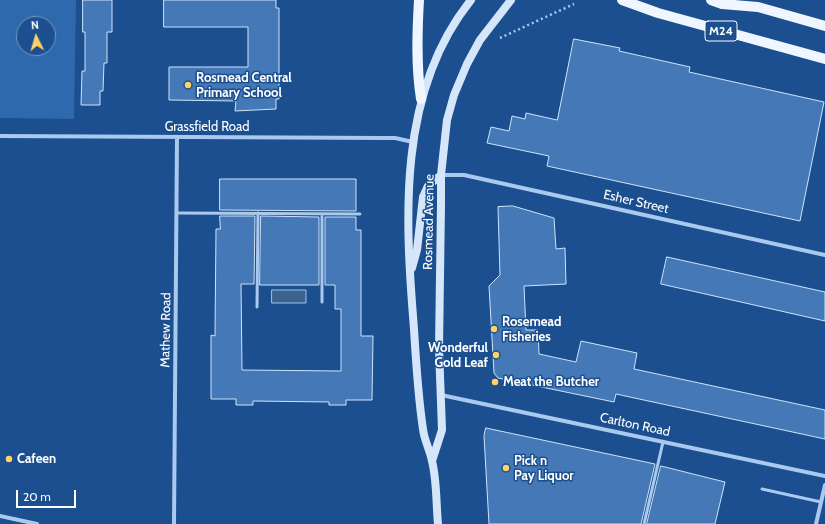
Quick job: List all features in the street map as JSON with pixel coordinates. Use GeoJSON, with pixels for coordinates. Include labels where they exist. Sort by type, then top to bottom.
{"type":"FeatureCollection","features":[{"type":"Feature","properties":{"kind":"main road"},"geometry":{"type":"LineString","coordinates":[[419,0],[417,40],[418,78],[421,99]]}},
{"type":"Feature","properties":{"kind":"main road","name":"Rosmead Avenue"},"geometry":{"type":"LineString","coordinates":[[438,524],[432,461],[423,430],[410,276],[409,197],[413,142],[421,99],[448,32],[471,0]]}},
{"type":"Feature","properties":{"kind":"main road","name":"Rosmead Avenue"},"geometry":{"type":"LineString","coordinates":[[432,461],[442,430],[439,295],[441,175],[447,120],[454,95],[467,64],[480,40],[511,0]]}},
{"type":"Feature","properties":{"kind":"main road","name":"M24"},"geometry":{"type":"LineString","coordinates":[[622,0],[658,13],[825,59]]}},
{"type":"Feature","properties":{"kind":"main road","name":"M24"},"geometry":{"type":"LineString","coordinates":[[711,0],[722,4],[758,7],[825,26]]}},
{"type":"Feature","properties":{"kind":"main road"},"geometry":{"type":"LineString","coordinates":[[744,0],[758,7]]}},
{"type":"Feature","properties":{"kind":"main road"},"geometry":{"type":"LineString","coordinates":[[410,276],[417,250],[423,197],[428,186],[441,175]]}},
{"type":"Feature","properties":{"kind":"street","name":"Grassfield Road"},"geometry":{"type":"LineString","coordinates":[[0,136],[395,138],[413,142]]}},
{"type":"Feature","properties":{"kind":"street","name":"Mathew Road"},"geometry":{"type":"LineString","coordinates":[[174,524],[177,137]]}},
{"type":"Feature","properties":{"kind":"street","name":"Esher Street"},"geometry":{"type":"LineString","coordinates":[[441,175],[464,175],[825,255]]}},
{"type":"Feature","properties":{"kind":"street","name":"Carlton Road"},"geometry":{"type":"LineString","coordinates":[[440,394],[825,476]]}},
{"type":"Feature","properties":{"kind":"street"},"geometry":{"type":"LineString","coordinates":[[816,524],[825,486]]}},
{"type":"Feature","properties":{"kind":"street"},"geometry":{"type":"LineString","coordinates":[[0,516],[38,524]]}},
{"type":"Feature","properties":{"kind":"lane"},"geometry":{"type":"LineString","coordinates":[[177,213],[360,214]]}},
{"type":"Feature","properties":{"kind":"lane"},"geometry":{"type":"LineString","coordinates":[[257,306],[258,213]]}},
{"type":"Feature","properties":{"kind":"lane"},"geometry":{"type":"LineString","coordinates":[[322,214],[322,302]]}},
{"type":"Feature","properties":{"kind":"lane"},"geometry":{"type":"LineString","coordinates":[[644,524],[663,442]]}},
{"type":"Feature","properties":{"kind":"lane"},"geometry":{"type":"LineString","coordinates":[[762,489],[821,502]]}},
{"type":"Feature","properties":{"kind":"path"},"geometry":{"type":"LineString","coordinates":[[494,40],[574,4]]}},
{"type":"Feature","properties":{"kind":"shaded area"},"geometry":{"type":"Polygon","coordinates":[[[0,0],[76,0],[74,119],[0,118],[0,0]]]}},
{"type":"Feature","properties":{"kind":"shaded area"},"geometry":{"type":"Polygon","coordinates":[[[272,290],[306,290],[306,303],[272,303],[272,290]]]}},
{"type":"Feature","properties":{"kind":"building"},"geometry":{"type":"Polygon","coordinates":[[[83,0],[112,0],[112,32],[107,32],[107,63],[104,63],[103,91],[100,91],[100,105],[81,105],[82,71],[85,71],[83,0]]]}},
{"type":"Feature","properties":{"kind":"building"},"geometry":{"type":"Polygon","coordinates":[[[164,0],[276,0],[276,8],[279,8],[279,99],[276,99],[276,109],[235,111],[236,101],[169,100],[169,67],[248,67],[248,27],[164,27],[164,0]]]}},
{"type":"Feature","properties":{"kind":"building"},"geometry":{"type":"Polygon","coordinates":[[[574,39],[620,48],[619,51],[690,67],[689,72],[824,102],[800,221],[547,166],[549,156],[487,143],[491,127],[509,131],[512,116],[525,119],[526,113],[557,120],[574,39]]]}},
{"type":"Feature","properties":{"kind":"building"},"geometry":{"type":"Polygon","coordinates":[[[220,179],[356,179],[356,211],[220,210],[220,179]]]}},
{"type":"Feature","properties":{"kind":"building"},"geometry":{"type":"Polygon","coordinates":[[[513,206],[554,218],[556,249],[565,248],[566,284],[524,286],[526,330],[538,330],[539,354],[576,362],[581,341],[637,353],[634,369],[825,410],[825,439],[616,394],[614,402],[498,378],[494,373],[489,286],[500,275],[498,207],[513,206]]]}},
{"type":"Feature","properties":{"kind":"building"},"geometry":{"type":"Polygon","coordinates":[[[220,216],[255,216],[254,284],[241,284],[242,370],[341,371],[341,309],[335,309],[335,285],[325,285],[325,217],[356,217],[356,230],[361,230],[361,336],[373,336],[372,400],[346,400],[346,405],[329,405],[329,402],[253,401],[253,405],[236,405],[236,399],[211,399],[211,335],[215,336],[216,229],[220,229],[220,216]]]}},
{"type":"Feature","properties":{"kind":"building"},"geometry":{"type":"Polygon","coordinates":[[[261,216],[319,217],[319,285],[260,285],[261,216]]]}},
{"type":"Feature","properties":{"kind":"building"},"geometry":{"type":"Polygon","coordinates":[[[667,257],[825,292],[825,321],[661,284],[667,257]]]}},
{"type":"Feature","properties":{"kind":"building"},"geometry":{"type":"Polygon","coordinates":[[[486,428],[655,464],[641,524],[489,524],[484,436],[486,428]]]}},
{"type":"Feature","properties":{"kind":"building"},"geometry":{"type":"Polygon","coordinates":[[[661,466],[725,482],[715,524],[647,524],[661,466]]]}},
{"type":"Feature","properties":{"kind":"place","name":"Rosmead Central Primary School"},"geometry":{"type":"Point","coordinates":[188,85]}},
{"type":"Feature","properties":{"kind":"place","name":"Rosemead Fisheries"},"geometry":{"type":"Point","coordinates":[494,329]}},
{"type":"Feature","properties":{"kind":"place","name":"Wonderful Gold Leaf"},"geometry":{"type":"Point","coordinates":[496,355]}},
{"type":"Feature","properties":{"kind":"place","name":"Meat the Butcher"},"geometry":{"type":"Point","coordinates":[495,382]}},
{"type":"Feature","properties":{"kind":"place","name":"Cafeen"},"geometry":{"type":"Point","coordinates":[9,459]}},
{"type":"Feature","properties":{"kind":"place","name":"Pick n Pay Liquor"},"geometry":{"type":"Point","coordinates":[506,468]}}]}
